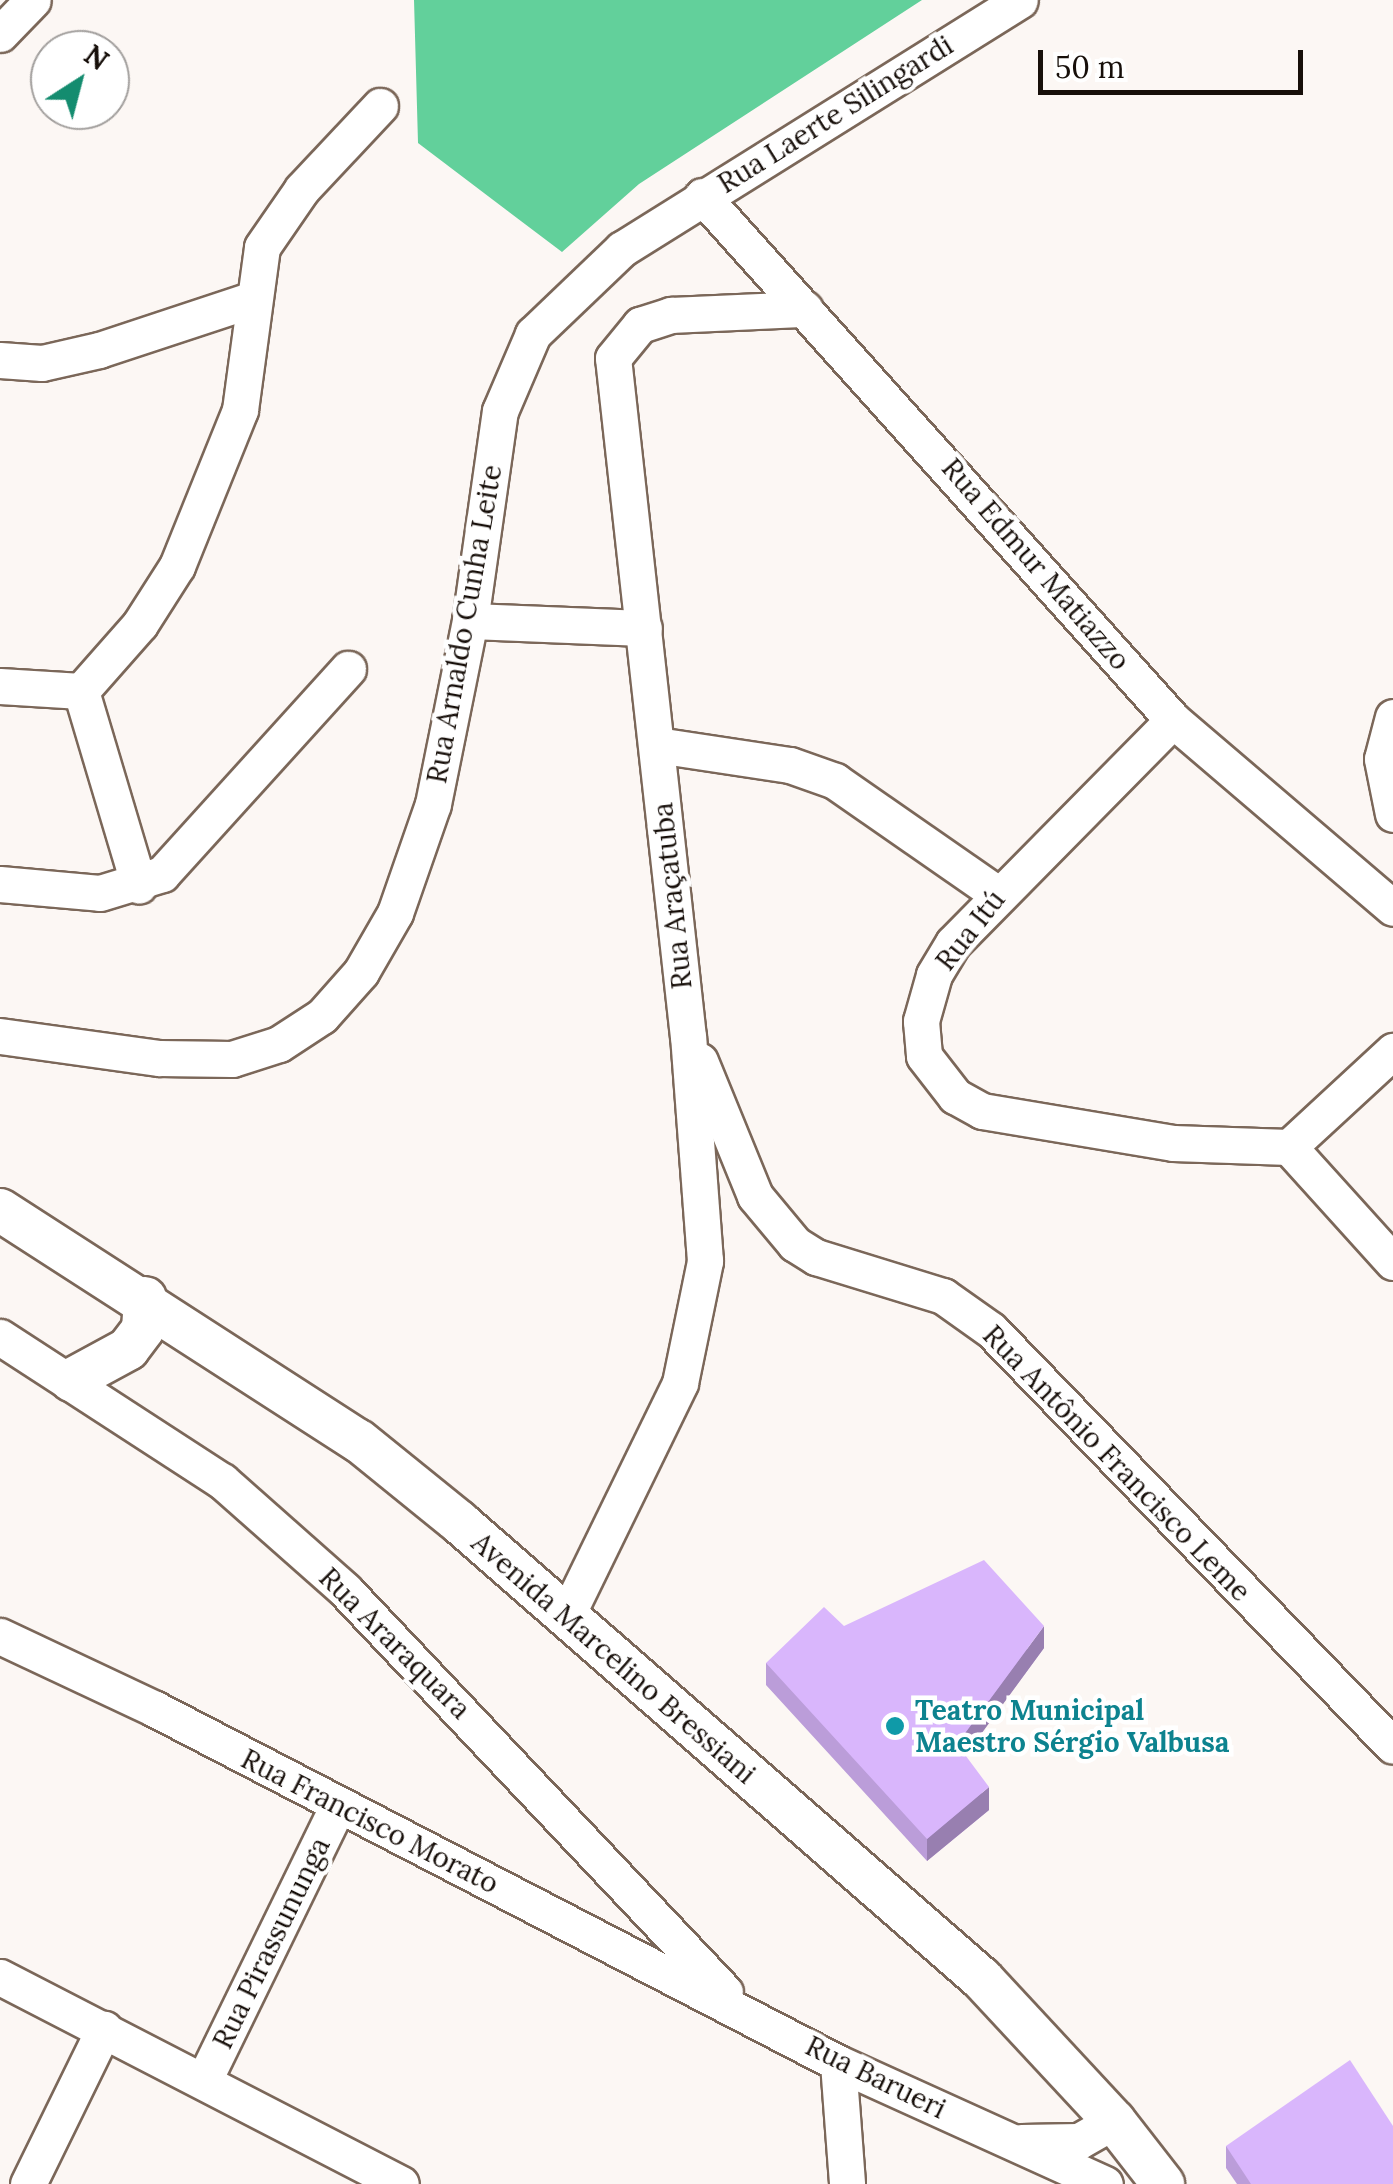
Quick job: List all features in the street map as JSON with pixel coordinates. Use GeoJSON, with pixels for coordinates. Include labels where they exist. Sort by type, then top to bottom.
{"type":"FeatureCollection","features":[{"type":"Feature","properties":{"kind":"street"},"geometry":{"type":"LineString","coordinates":[[0,34],[33,0]]}},
{"type":"Feature","properties":{"kind":"street","name":"Rua Laerte Silingardi"},"geometry":{"type":"LineString","coordinates":[[702,196],[1020,0]]}},
{"type":"Feature","properties":{"kind":"street"},"geometry":{"type":"LineString","coordinates":[[82,690],[140,624],[200,514],[240,410],[249,366],[250,300],[262,247],[276,224],[380,106]]}},
{"type":"Feature","properties":{"kind":"street","name":"Rua Edmur Matiazzo"},"geometry":{"type":"LineString","coordinates":[[702,196],[1174,720],[1393,908]]}},
{"type":"Feature","properties":{"kind":"street","name":"Rua Arnaldo Cunha Leite"},"geometry":{"type":"LineString","coordinates":[[0,1036],[159,1058],[232,1059],[280,1044],[322,1016],[360,972],[395,913],[433,804],[470,621],[488,478],[515,366],[570,293],[702,196]]}},
{"type":"Feature","properties":{"kind":"street"},"geometry":{"type":"LineString","coordinates":[[0,360],[42,363],[99,350],[250,300]]}},
{"type":"Feature","properties":{"kind":"street","name":"Rua Araçatuba"},"geometry":{"type":"LineString","coordinates":[[566,1617],[680,1383],[697,1322],[705,1261],[688,1037],[644,628],[612,382],[618,348],[640,325],[671,315],[805,308]]}},
{"type":"Feature","properties":{"kind":"street"},"geometry":{"type":"LineString","coordinates":[[470,621],[644,628]]}},
{"type":"Feature","properties":{"kind":"street"},"geometry":{"type":"LineString","coordinates":[[0,884],[100,893],[139,886],[186,852],[348,669]]}},
{"type":"Feature","properties":{"kind":"street"},"geometry":{"type":"LineString","coordinates":[[0,686],[82,690]]}},
{"type":"Feature","properties":{"kind":"street"},"geometry":{"type":"LineString","coordinates":[[82,690],[139,886]]}},
{"type":"Feature","properties":{"kind":"street"},"geometry":{"type":"LineString","coordinates":[[1393,717],[1382,759],[1393,814]]}},
{"type":"Feature","properties":{"kind":"street","name":"Rua Itú"},"geometry":{"type":"LineString","coordinates":[[1174,720],[996,893],[944,959],[920,1021],[924,1056],[955,1096],[982,1112],[1040,1124],[1237,1150],[1289,1147]]}},
{"type":"Feature","properties":{"kind":"street"},"geometry":{"type":"LineString","coordinates":[[657,745],[790,765],[835,781],[996,893]]}},
{"type":"Feature","properties":{"kind":"street","name":"Rua Antônio Francisco Leme"},"geometry":{"type":"LineString","coordinates":[[688,1037],[755,1196],[794,1244],[829,1262],[943,1296],[992,1330],[1393,1746]]}},
{"type":"Feature","properties":{"kind":"street"},"geometry":{"type":"LineString","coordinates":[[1393,1052],[1289,1147],[1393,1262]]}},
{"type":"Feature","properties":{"kind":"street","name":"Avenida Marcelino Bressiani"},"geometry":{"type":"LineString","coordinates":[[0,1210],[145,1298],[359,1441],[982,1980],[1114,2121],[1162,2184]]}},
{"type":"Feature","properties":{"kind":"street"},"geometry":{"type":"LineString","coordinates":[[71,1380],[128,1349],[143,1329],[145,1298]]}},
{"type":"Feature","properties":{"kind":"street","name":"Rua Araraquara"},"geometry":{"type":"LineString","coordinates":[[0,1337],[222,1480],[345,1590],[739,2007]]}},
{"type":"Feature","properties":{"kind":"street","name":"Rua Francisco Morato"},"geometry":{"type":"LineString","coordinates":[[0,1636],[739,2007]]}},
{"type":"Feature","properties":{"kind":"street","name":"Rua Pirassununga"},"geometry":{"type":"LineString","coordinates":[[205,2078],[336,1807]]}},
{"type":"Feature","properties":{"kind":"street"},"geometry":{"type":"LineString","coordinates":[[0,1977],[205,2078],[401,2184]]}},
{"type":"Feature","properties":{"kind":"street","name":"Rua Barueri"},"geometry":{"type":"LineString","coordinates":[[739,2007],[838,2063],[1105,2184]]}},
{"type":"Feature","properties":{"kind":"street"},"geometry":{"type":"LineString","coordinates":[[28,2184],[104,2029]]}},
{"type":"Feature","properties":{"kind":"street"},"geometry":{"type":"LineString","coordinates":[[838,2063],[847,2184]]}},
{"type":"Feature","properties":{"kind":"street","name":"Rua Barueri"},"geometry":{"type":"LineString","coordinates":[[1015,2142],[1079,2141],[1114,2121]]}},
{"type":"Feature","properties":{"kind":"green space"},"geometry":{"type":"Polygon","coordinates":[[[414,0],[922,0],[639,184],[562,252],[418,143],[414,0]]]}},
{"type":"Feature","properties":{"kind":"building","name":"Teatro Municipal Maestro Sérgio Valbusa"},"geometry":{"type":"Polygon","coordinates":[[[984,1560],[1044,1626],[957,1744],[989,1787],[927,1839],[766,1663],[824,1607],[844,1626],[984,1560]]]}},
{"type":"Feature","properties":{"kind":"building"},"geometry":{"type":"Polygon","coordinates":[[[1350,2060],[1393,2126],[1393,2184],[1251,2184],[1226,2146],[1350,2060]]]}},
{"type":"Feature","properties":{"kind":"place","name":"Teatro Municipal Maestro Sérgio Valbusa"},"geometry":{"type":"Point","coordinates":[895,1726]}}]}
